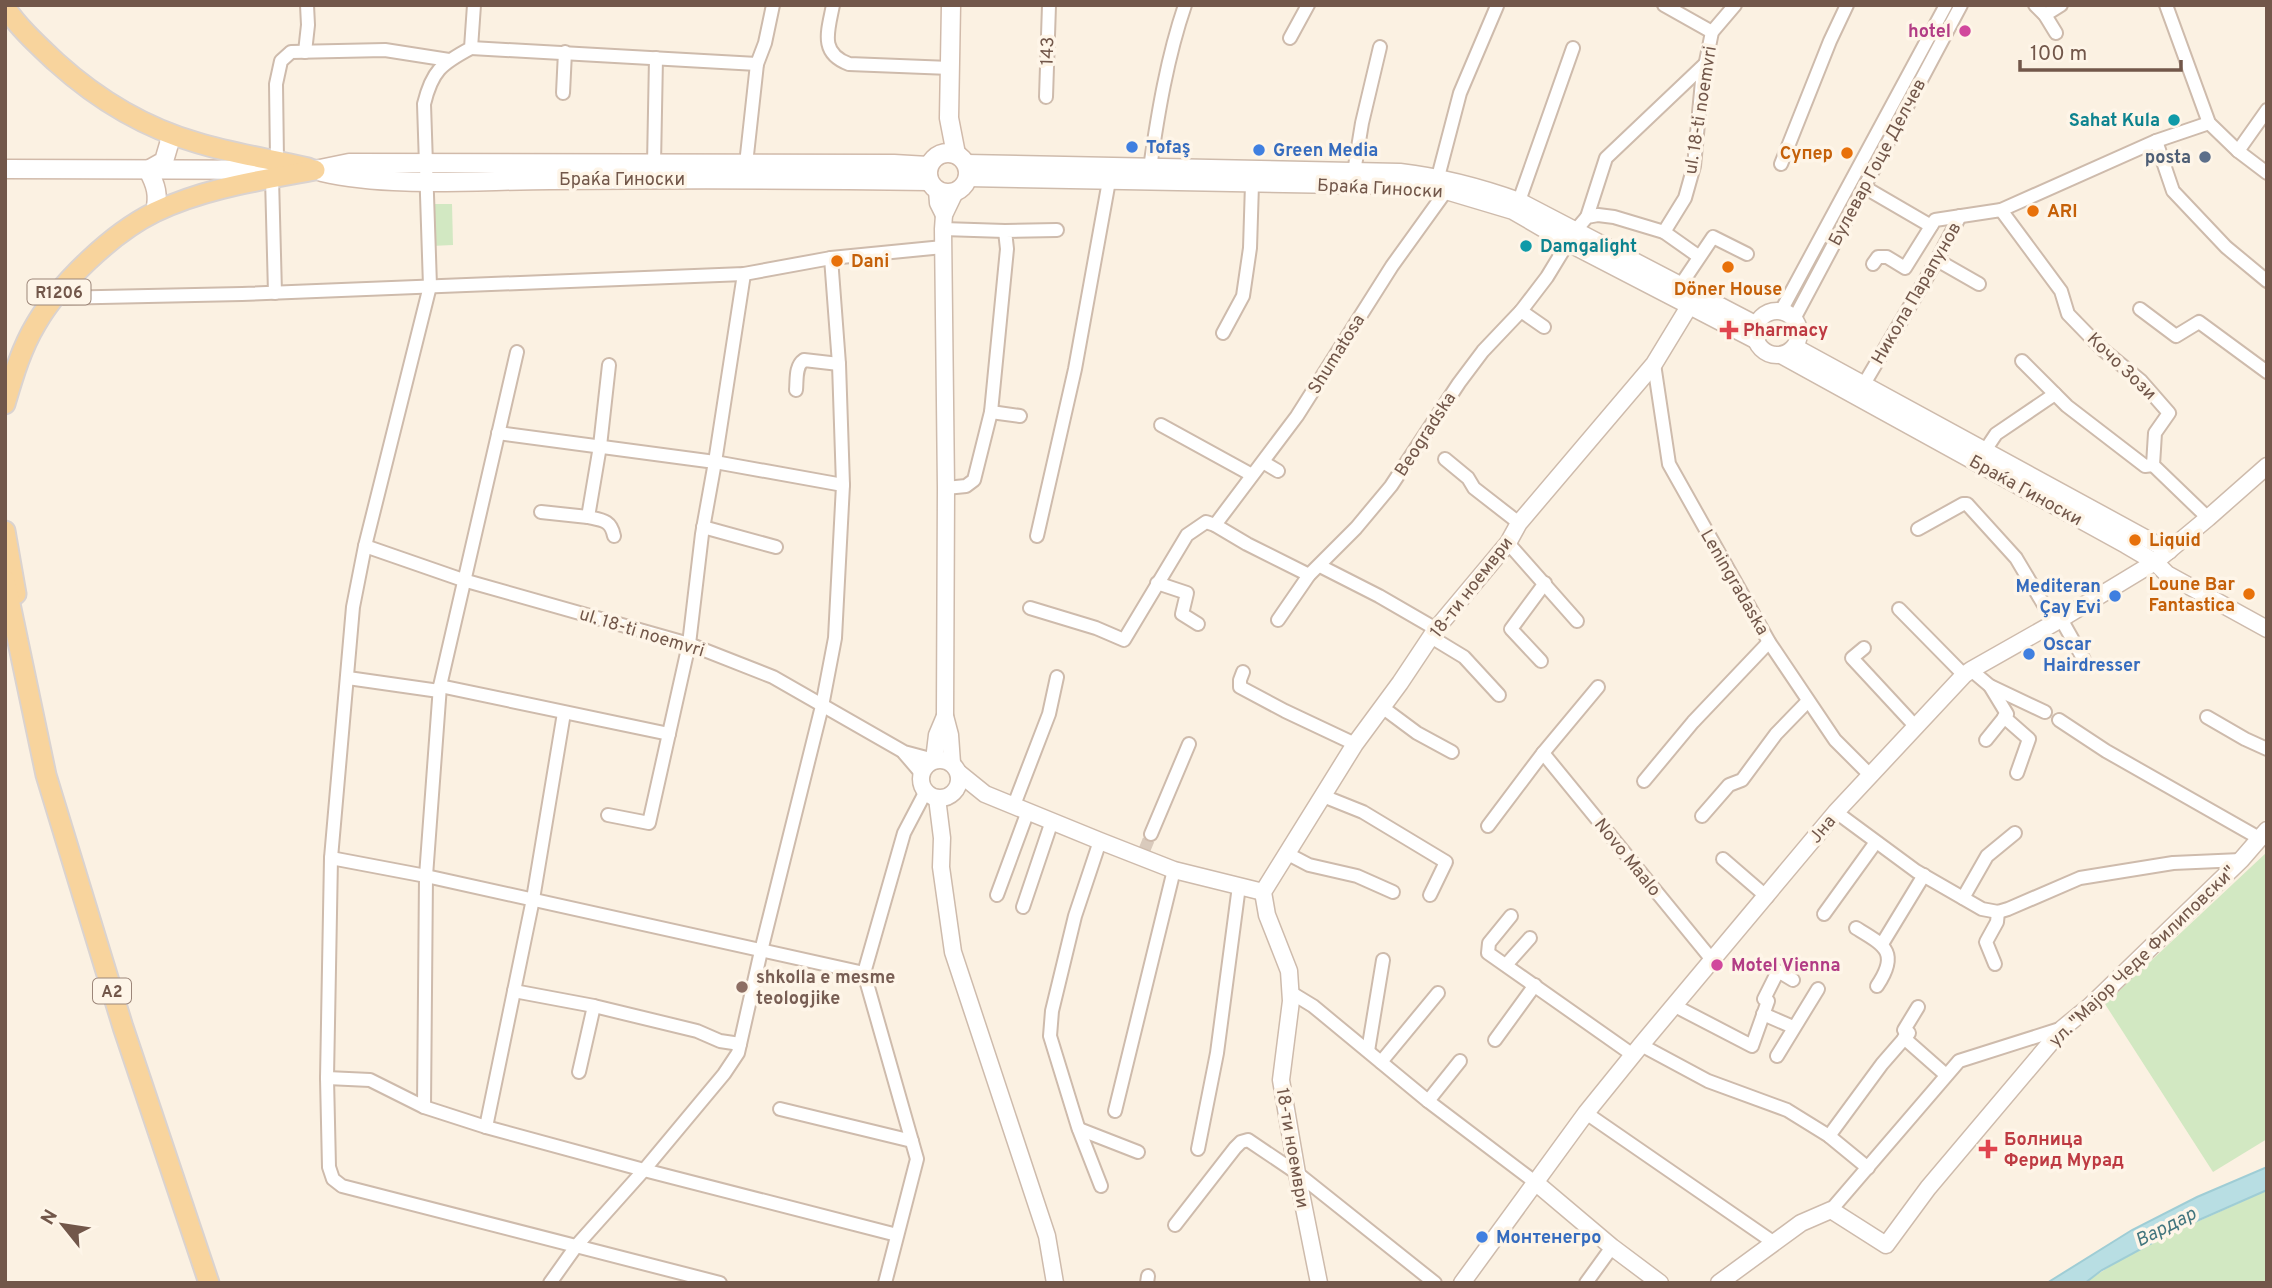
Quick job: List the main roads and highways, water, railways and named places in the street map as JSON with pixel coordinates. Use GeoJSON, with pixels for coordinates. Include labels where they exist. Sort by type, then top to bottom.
{"type":"FeatureCollection","features":[{"type":"Feature","properties":{"kind":"main road"},"geometry":{"type":"LineString","coordinates":[[932,174],[948,118],[951,5]]}},
{"type":"Feature","properties":{"kind":"main road","name":"R1206"},"geometry":{"type":"LineString","coordinates":[[5,7],[44,51],[76,80],[127,114],[170,134],[236,153],[274,169]]}},
{"type":"Feature","properties":{"kind":"main road"},"geometry":{"type":"LineString","coordinates":[[948,118],[961,172]]}},
{"type":"Feature","properties":{"kind":"main road"},"geometry":{"type":"LineString","coordinates":[[155,212],[159,198],[148,170],[164,160],[170,134]]}},
{"type":"Feature","properties":{"kind":"main road","name":"Браќа Гиноски"},"geometry":{"type":"LineString","coordinates":[[5,169],[315,170],[351,178],[426,172],[654,164],[746,164],[932,174],[949,193],[961,172],[945,152],[932,174]]}},
{"type":"Feature","properties":{"kind":"main road","name":"R1206"},"geometry":{"type":"LineString","coordinates":[[5,404],[23,352],[36,325],[54,298],[96,253],[121,232],[155,212],[274,169],[315,170]]}},
{"type":"Feature","properties":{"kind":"main road","name":"Браќа Гиноски"},"geometry":{"type":"LineString","coordinates":[[426,172],[717,178],[932,174]]}},
{"type":"Feature","properties":{"kind":"main road"},"geometry":{"type":"LineString","coordinates":[[5,531],[25,643],[28,696]]}},
{"type":"Feature","properties":{"kind":"main road","name":"A2"},"geometry":{"type":"LineString","coordinates":[[5,580],[46,775],[119,1014],[209,1283]]}},
{"type":"Feature","properties":{"kind":"main road"},"geometry":{"type":"LineString","coordinates":[[5,617],[21,663]]}},
{"type":"Feature","properties":{"kind":"water","name":"Вардар"},"geometry":{"type":"Polygon","coordinates":[[[2267,1167],[2267,1190],[2174,1231],[2102,1270],[2085,1283],[2047,1283],[2132,1230],[2197,1197],[2267,1167]]]}},
{"type":"Feature","properties":{"kind":"tunnel"},"geometry":{"type":"LineString","coordinates":[[1144,851],[1151,834]]}},
{"type":"Feature","properties":{"kind":"place","name":"hotel"},"geometry":{"type":"Point","coordinates":[1965,31]}},
{"type":"Feature","properties":{"kind":"place","name":"Sahat Kula"},"geometry":{"type":"Point","coordinates":[2174,120]}},
{"type":"Feature","properties":{"kind":"place","name":"Tofaş"},"geometry":{"type":"Point","coordinates":[1132,147]}},
{"type":"Feature","properties":{"kind":"place","name":"Green Media"},"geometry":{"type":"Point","coordinates":[1259,150]}},
{"type":"Feature","properties":{"kind":"place","name":"Супер"},"geometry":{"type":"Point","coordinates":[1847,153]}},
{"type":"Feature","properties":{"kind":"place","name":"posta"},"geometry":{"type":"Point","coordinates":[2205,157]}},
{"type":"Feature","properties":{"kind":"place","name":"ARI"},"geometry":{"type":"Point","coordinates":[2033,211]}},
{"type":"Feature","properties":{"kind":"place","name":"Damgalight"},"geometry":{"type":"Point","coordinates":[1526,246]}},
{"type":"Feature","properties":{"kind":"place","name":"Dani"},"geometry":{"type":"Point","coordinates":[837,261]}},
{"type":"Feature","properties":{"kind":"place","name":"Döner House"},"geometry":{"type":"Point","coordinates":[1728,267]}},
{"type":"Feature","properties":{"kind":"place","name":"Pharmacy"},"geometry":{"type":"Point","coordinates":[1729,330]}},
{"type":"Feature","properties":{"kind":"place","name":"Liquid"},"geometry":{"type":"Point","coordinates":[2135,540]}},
{"type":"Feature","properties":{"kind":"place","name":"Loune Bar Fantastica"},"geometry":{"type":"Point","coordinates":[2249,594]}},
{"type":"Feature","properties":{"kind":"place","name":"Mediteran Çay Evi"},"geometry":{"type":"Point","coordinates":[2115,596]}},
{"type":"Feature","properties":{"kind":"place","name":"Oscar Hairdresser"},"geometry":{"type":"Point","coordinates":[2029,654]}},
{"type":"Feature","properties":{"kind":"place","name":"Motel Vienna"},"geometry":{"type":"Point","coordinates":[1717,965]}},
{"type":"Feature","properties":{"kind":"place","name":"shkolla e mesme teologjike"},"geometry":{"type":"Point","coordinates":[742,987]}},
{"type":"Feature","properties":{"kind":"place","name":"Болница Ферид Мурад"},"geometry":{"type":"Point","coordinates":[1988,1149]}},
{"type":"Feature","properties":{"kind":"place","name":"Монтенегро"},"geometry":{"type":"Point","coordinates":[1482,1237]}}]}
